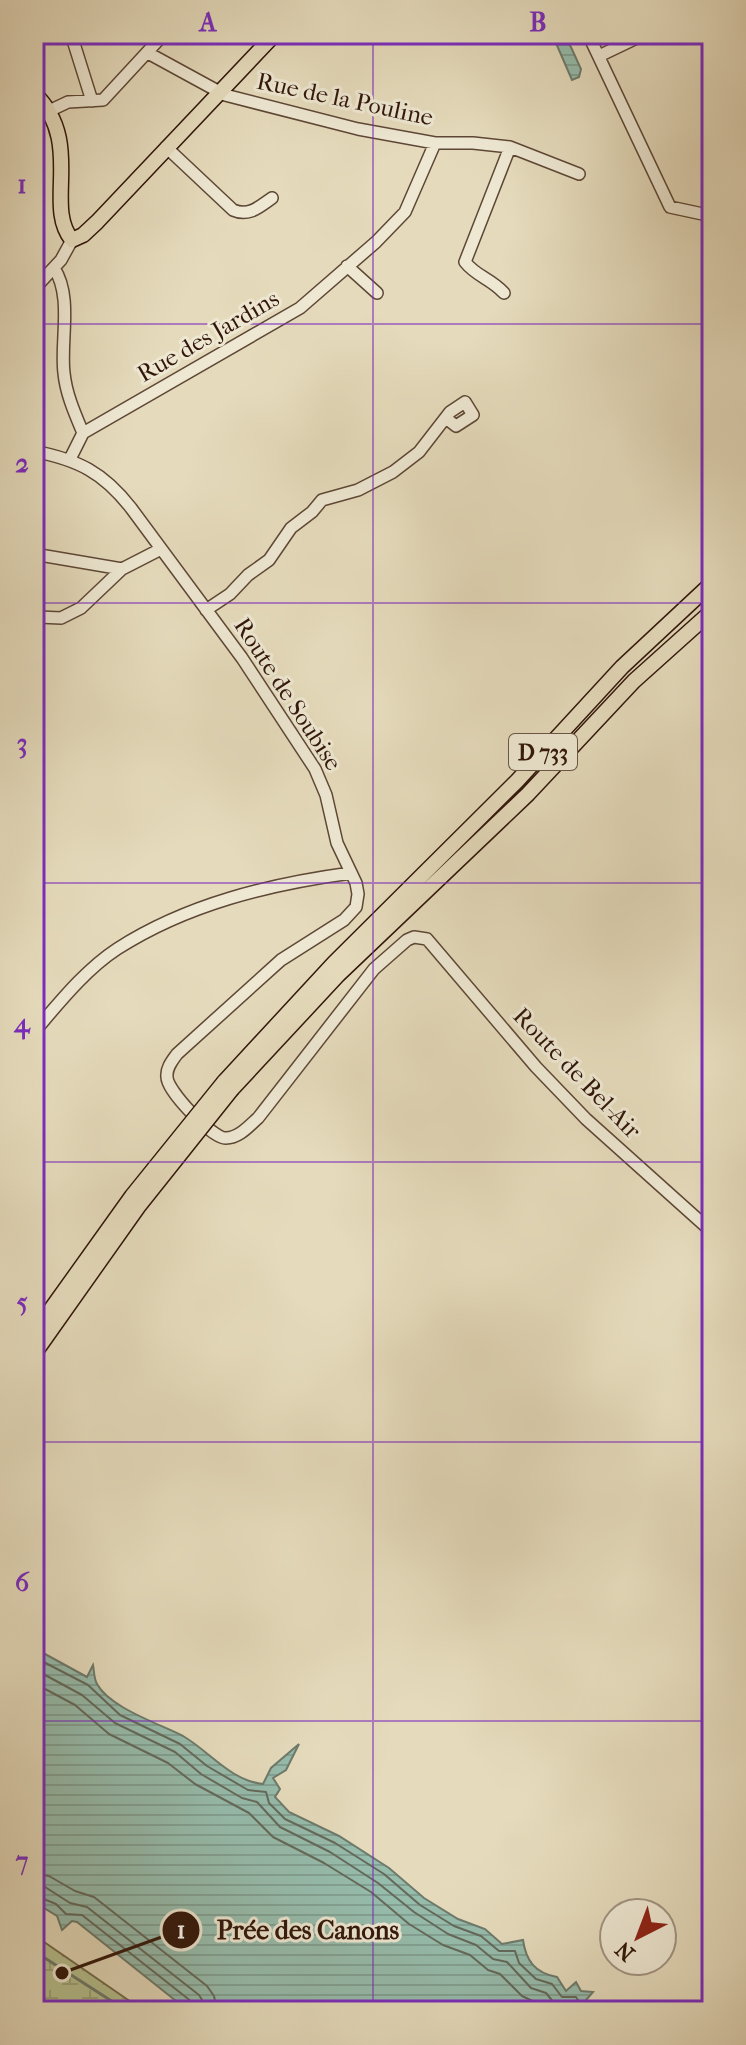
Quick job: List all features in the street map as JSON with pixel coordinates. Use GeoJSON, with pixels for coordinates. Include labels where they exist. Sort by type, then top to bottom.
{"type":"FeatureCollection","features":[{"type":"Feature","properties":{"kind":"main road"},"geometry":{"type":"LineString","coordinates":[[34,93],[49,111],[58,129],[62,222],[72,240],[97,222],[275,34]]}},
{"type":"Feature","properties":{"kind":"main road","name":"D 733"},"geometry":{"type":"LineString","coordinates":[[34,1333],[146,1177],[334,963],[517,781],[622,667],[712,583]]}},
{"type":"Feature","properties":{"kind":"main road","name":"D 733"},"geometry":{"type":"LineString","coordinates":[[34,1354],[228,1086],[338,975],[528,794],[634,681],[712,611]]}},
{"type":"Feature","properties":{"kind":"street"},"geometry":{"type":"LineString","coordinates":[[71,34],[92,101]]}},
{"type":"Feature","properties":{"kind":"street"},"geometry":{"type":"LineString","coordinates":[[49,111],[68,102],[106,97],[164,34]]}},
{"type":"Feature","properties":{"kind":"street"},"geometry":{"type":"LineString","coordinates":[[588,34],[670,207],[712,216]]}},
{"type":"Feature","properties":{"kind":"street"},"geometry":{"type":"LineString","coordinates":[[599,56],[645,34]]}},
{"type":"Feature","properties":{"kind":"street","name":"Rue de la Pouline"},"geometry":{"type":"LineString","coordinates":[[148,53],[220,93],[305,117],[435,143],[510,147],[579,174]]}},
{"type":"Feature","properties":{"kind":"street","name":"Rue des Jardins"},"geometry":{"type":"LineString","coordinates":[[83,433],[300,308],[376,242],[405,212],[435,143]]}},
{"type":"Feature","properties":{"kind":"street"},"geometry":{"type":"LineString","coordinates":[[166,147],[233,210],[252,212],[272,198]]}},
{"type":"Feature","properties":{"kind":"street"},"geometry":{"type":"LineString","coordinates":[[504,293],[493,281],[474,274],[465,262],[510,147]]}},
{"type":"Feature","properties":{"kind":"street"},"geometry":{"type":"LineString","coordinates":[[34,289],[54,268],[72,240]]}},
{"type":"Feature","properties":{"kind":"street"},"geometry":{"type":"LineString","coordinates":[[347,266],[377,293]]}},
{"type":"Feature","properties":{"kind":"street"},"geometry":{"type":"LineString","coordinates":[[54,268],[62,288],[64,373],[72,407],[83,433],[70,459]]}},
{"type":"Feature","properties":{"kind":"street"},"geometry":{"type":"LineString","coordinates":[[206,610],[269,560],[291,528],[322,500],[358,490],[393,472],[419,452],[447,419]]}},
{"type":"Feature","properties":{"kind":"street","name":"Route de Soubise"},"geometry":{"type":"LineString","coordinates":[[34,451],[70,459],[100,475],[117,491],[242,658],[315,769],[326,795],[337,843],[358,894],[353,912],[332,929],[281,960],[207,1024],[169,1064],[166,1077],[171,1090],[213,1134],[223,1139],[236,1137],[258,1118],[374,969],[407,940],[419,937]]}},
{"type":"Feature","properties":{"kind":"street"},"geometry":{"type":"LineString","coordinates":[[39,617],[61,618],[81,608],[122,569],[161,549]]}},
{"type":"Feature","properties":{"kind":"street"},"geometry":{"type":"LineString","coordinates":[[34,554],[122,569]]}},
{"type":"Feature","properties":{"kind":"street"},"geometry":{"type":"LineString","coordinates":[[34,1032],[68,992],[117,949],[210,904],[298,880],[351,873]]}},
{"type":"Feature","properties":{"kind":"street","name":"Route de Bel-Air"},"geometry":{"type":"LineString","coordinates":[[419,937],[434,945],[536,1067],[586,1119],[712,1232]]}},
{"type":"Feature","properties":{"kind":"green space"},"geometry":{"type":"Polygon","coordinates":[[[34,1935],[144,2011],[34,2011],[34,1935]]]}},
{"type":"Feature","properties":{"kind":"water"},"geometry":{"type":"Polygon","coordinates":[[[552,34],[565,34],[581,69],[579,77],[572,80],[552,34]]]}},
{"type":"Feature","properties":{"kind":"water"},"geometry":{"type":"Polygon","coordinates":[[[34,1648],[87,1677],[93,1665],[97,1684],[113,1701],[183,1736],[230,1771],[251,1782],[263,1784],[271,1768],[299,1744],[286,1770],[273,1778],[280,1789],[275,1797],[289,1812],[339,1836],[389,1868],[424,1898],[458,1919],[485,1929],[502,1944],[523,1940],[526,1954],[537,1969],[557,1977],[566,1991],[576,1982],[581,1991],[593,1992],[586,2000],[597,2011],[192,2011],[77,1922],[72,1921],[62,1930],[57,1916],[34,1902],[34,1648]]]}},
{"type":"Feature","properties":{"kind":"waterway"},"geometry":{"type":"LineString","coordinates":[[34,1951],[127,2011]]}},
{"type":"Feature","properties":{"kind":"place","name":"Prée des Canons"},"geometry":{"type":"Point","coordinates":[62,1973]}}]}
